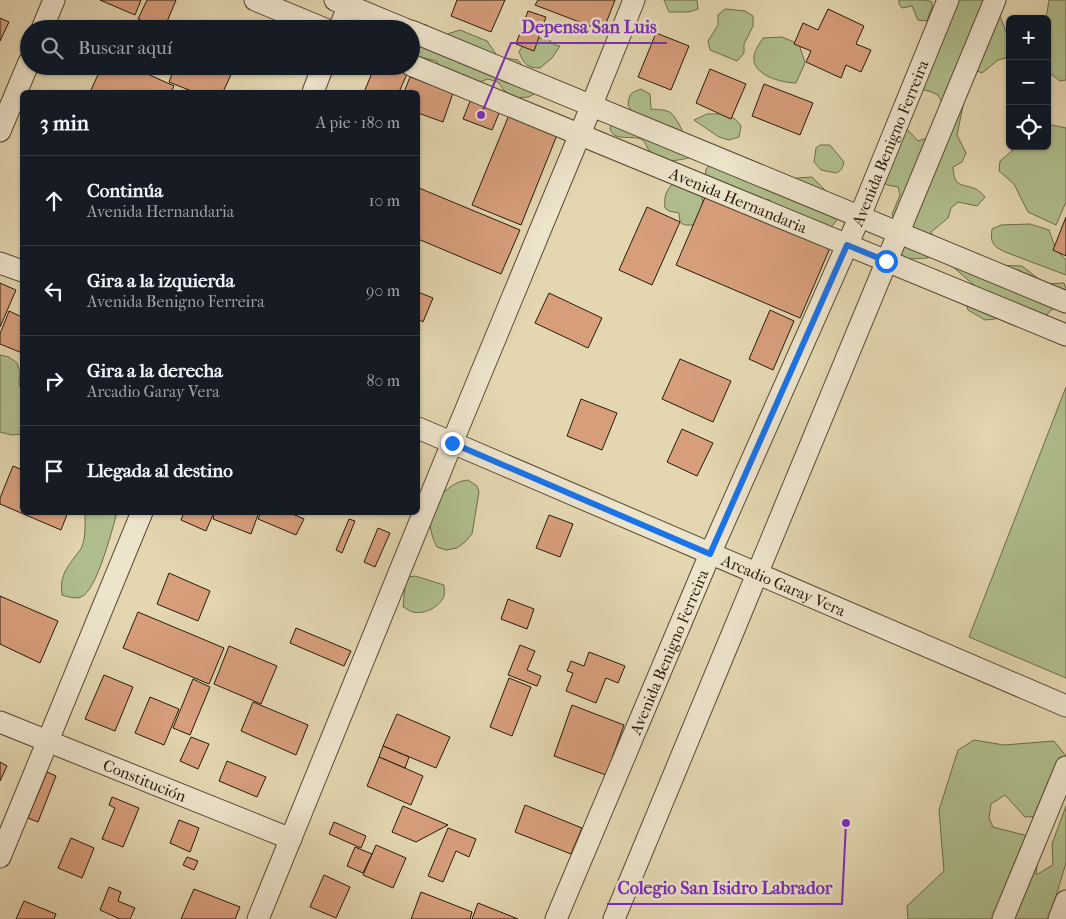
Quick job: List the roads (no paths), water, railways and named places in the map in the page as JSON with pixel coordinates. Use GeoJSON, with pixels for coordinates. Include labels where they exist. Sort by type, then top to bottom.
{"type":"FeatureCollection","features":[{"type":"Feature","properties":{"kind":"street"},"geometry":{"type":"LineString","coordinates":[[46,20],[54,0]]}},
{"type":"Feature","properties":{"kind":"street"},"geometry":{"type":"LineString","coordinates":[[255,0],[303,20]]}},
{"type":"Feature","properties":{"kind":"street"},"geometry":{"type":"LineString","coordinates":[[258,919],[634,0]]}},
{"type":"Feature","properties":{"kind":"street","name":"Avenida Benigno Ferreira"},"geometry":{"type":"LineString","coordinates":[[556,919],[710,554],[860,216],[948,0]]}},
{"type":"Feature","properties":{"kind":"street"},"geometry":{"type":"LineString","coordinates":[[614,919],[995,0]]}},
{"type":"Feature","properties":{"kind":"street"},"geometry":{"type":"LineString","coordinates":[[341,20],[345,2],[385,20]]}},
{"type":"Feature","properties":{"kind":"street","name":"Avenida Hernandaria"},"geometry":{"type":"LineString","coordinates":[[420,36],[1066,302]]}},
{"type":"Feature","properties":{"kind":"street","name":"Avenida Hernandaria"},"geometry":{"type":"LineString","coordinates":[[420,69],[1066,335]]}},
{"type":"Feature","properties":{"kind":"street"},"geometry":{"type":"LineString","coordinates":[[0,131],[24,75]]}},
{"type":"Feature","properties":{"kind":"street"},"geometry":{"type":"LineString","coordinates":[[314,90],[320,75]]}},
{"type":"Feature","properties":{"kind":"street"},"geometry":{"type":"LineString","coordinates":[[0,263],[20,270]]}},
{"type":"Feature","properties":{"kind":"street","name":"Arcadio Garay Vera"},"geometry":{"type":"LineString","coordinates":[[420,429],[1066,706]]}},
{"type":"Feature","properties":{"kind":"street"},"geometry":{"type":"LineString","coordinates":[[0,857],[141,515]]}},
{"type":"Feature","properties":{"kind":"street","name":"Constitución"},"geometry":{"type":"LineString","coordinates":[[0,722],[291,839]]}},
{"type":"Feature","properties":{"kind":"street"},"geometry":{"type":"LineString","coordinates":[[1003,919],[1066,767]]}},
{"type":"Feature","properties":{"kind":"street"},"geometry":{"type":"LineString","coordinates":[[1058,919],[1066,901]]}},
{"type":"Feature","properties":{"kind":"place","name":"Depensa San Luis"},"geometry":{"type":"Point","coordinates":[481,115]}},
{"type":"Feature","properties":{"kind":"place","name":"Colegio San Isidro Labrador"},"geometry":{"type":"Point","coordinates":[846,823]}}]}
